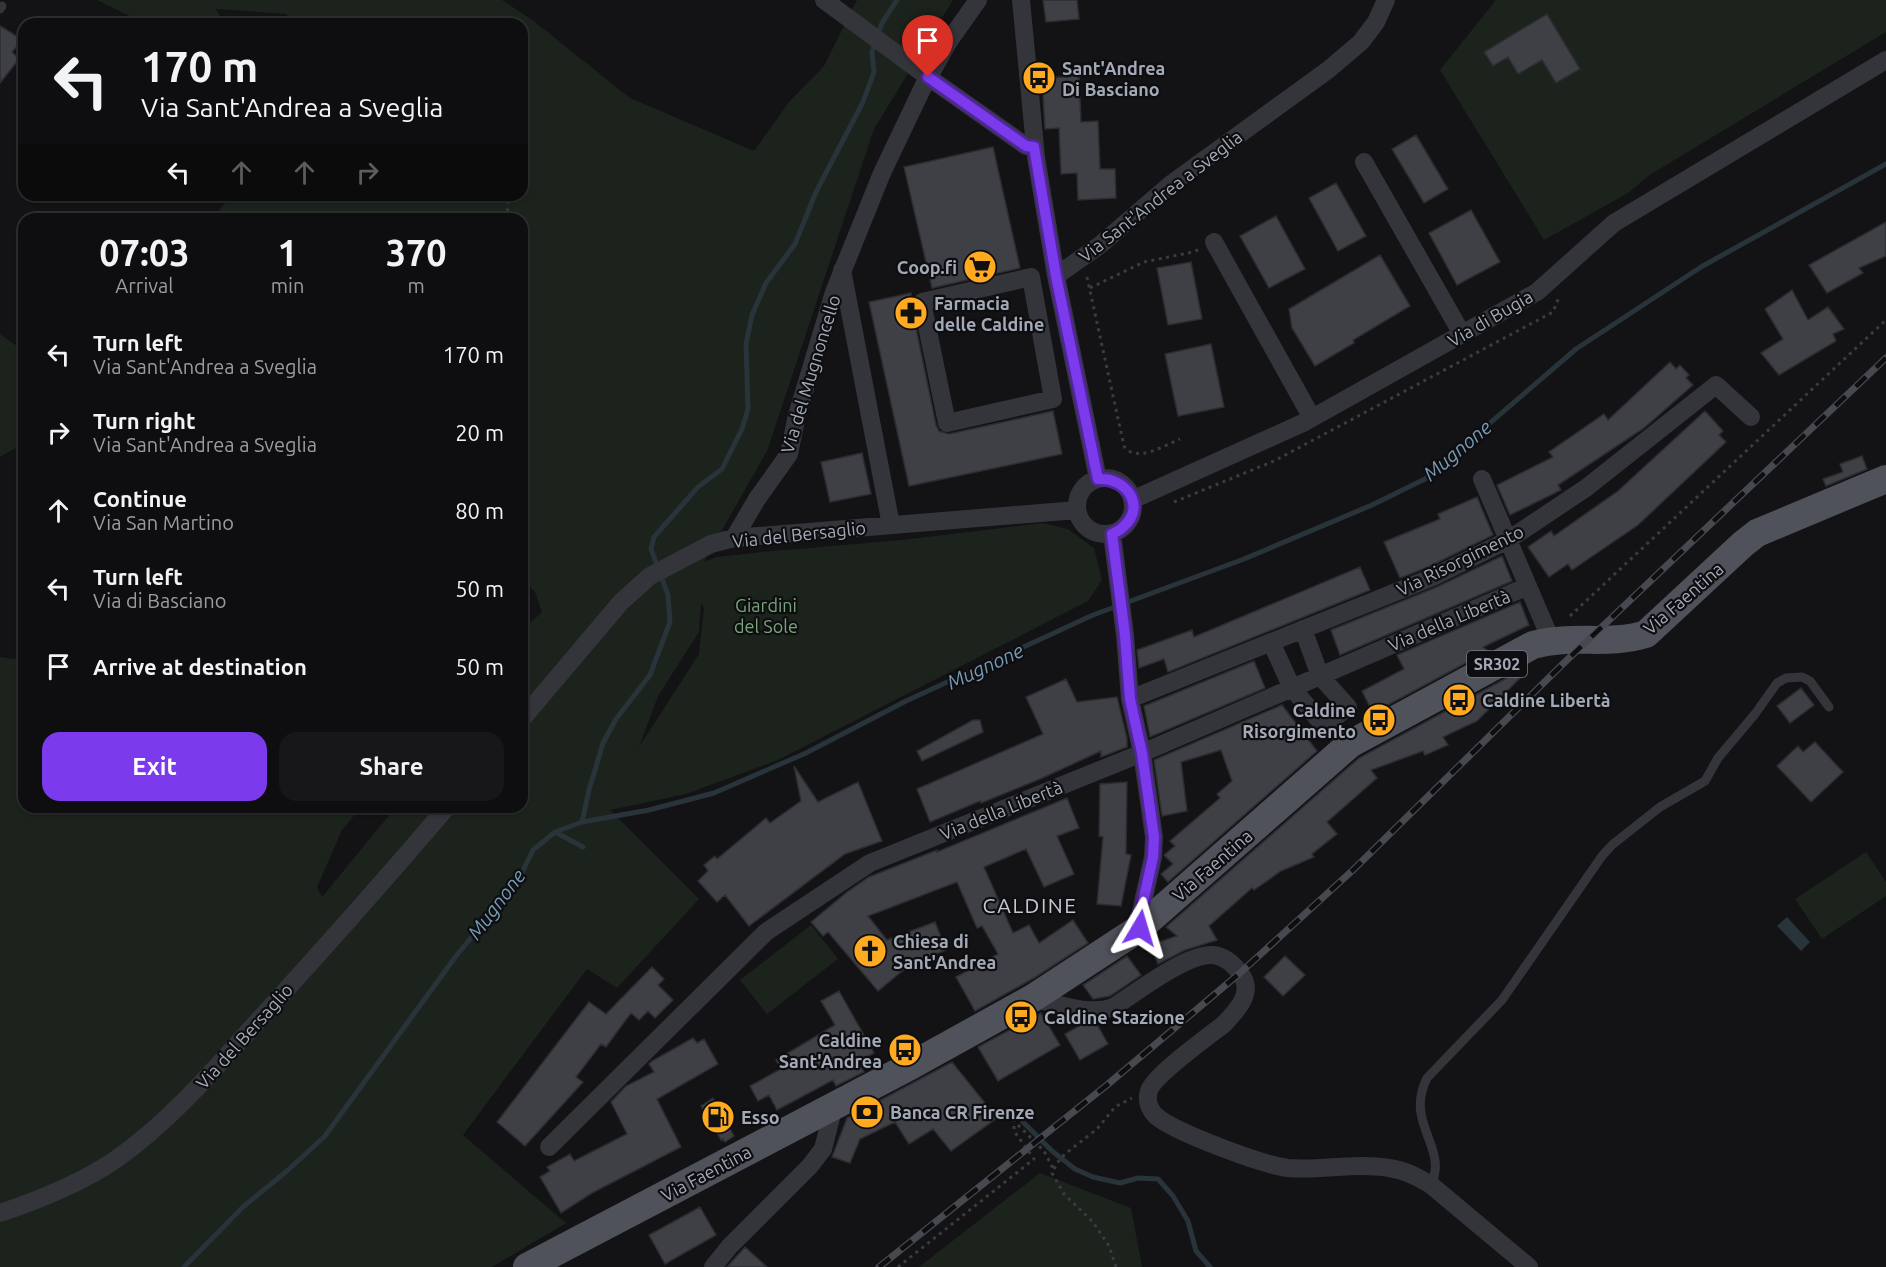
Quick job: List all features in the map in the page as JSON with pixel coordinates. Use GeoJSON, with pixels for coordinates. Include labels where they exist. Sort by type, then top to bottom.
{"type":"FeatureCollection","features":[{"type":"Feature","properties":{"kind":"main road","name":"Via Faentina"},"geometry":{"type":"LineString","coordinates":[[527,1267],[834,1106],[1033,998],[1140,928],[1350,744],[1533,645],[1551,640],[1631,639],[1646,634],[1757,533],[1886,479]]}},
{"type":"Feature","properties":{"kind":"street"},"geometry":{"type":"LineString","coordinates":[[824,0],[1026,146],[1034,147]]}},
{"type":"Feature","properties":{"kind":"street","name":"Via del Mugnoncello"},"geometry":{"type":"LineString","coordinates":[[734,538],[789,454],[800,405],[842,269],[882,173],[928,77],[949,41],[978,0]]}},
{"type":"Feature","properties":{"kind":"street"},"geometry":{"type":"LineString","coordinates":[[1021,0],[1034,147],[1056,276],[1098,479]]}},
{"type":"Feature","properties":{"kind":"street","name":"Via Sant'Andrea a Sveglia"},"geometry":{"type":"LineString","coordinates":[[1056,276],[1083,257],[1172,184],[1328,70],[1361,42],[1376,22],[1386,0]]}},
{"type":"Feature","properties":{"kind":"street","name":"Via di Bugia"},"geometry":{"type":"LineString","coordinates":[[1132,500],[1312,418],[1537,292],[1614,222],[1886,60]]}},
{"type":"Feature","properties":{"kind":"street"},"geometry":{"type":"LineString","coordinates":[[1364,162],[1462,334]]}},
{"type":"Feature","properties":{"kind":"street"},"geometry":{"type":"LineString","coordinates":[[1215,242],[1312,418]]}},
{"type":"Feature","properties":{"kind":"street","name":"Via del Mugnoncello"},"geometry":{"type":"LineString","coordinates":[[842,269],[891,525]]}},
{"type":"Feature","properties":{"kind":"street"},"geometry":{"type":"LineString","coordinates":[[1031,277],[1053,399],[947,423],[922,302],[1031,277]]}},
{"type":"Feature","properties":{"kind":"street","name":"Via Risorgimento"},"geometry":{"type":"LineString","coordinates":[[1130,699],[1433,577],[1508,540],[1586,488],[1716,385],[1751,417]]}},
{"type":"Feature","properties":{"kind":"street"},"geometry":{"type":"LineString","coordinates":[[1108,478],[1116,481],[1125,486],[1132,500],[1130,519],[1124,527],[1112,534],[1102,534],[1087,528],[1080,521],[1077,510],[1080,492],[1090,482],[1108,478]]}},
{"type":"Feature","properties":{"kind":"street"},"geometry":{"type":"LineString","coordinates":[[1482,479],[1551,640]]}},
{"type":"Feature","properties":{"kind":"street","name":"Via del Bersaglio"},"geometry":{"type":"LineString","coordinates":[[528,712],[621,602],[650,576],[711,544],[734,538],[1077,510]]}},
{"type":"Feature","properties":{"kind":"street"},"geometry":{"type":"LineString","coordinates":[[1112,534],[1125,635],[1130,699],[1142,753],[1154,837],[1153,857],[1141,911],[1140,928]]}},
{"type":"Feature","properties":{"kind":"street","name":"Via della Libertà"},"geometry":{"type":"LineString","coordinates":[[549,1147],[766,932],[870,863],[1142,753],[1528,586]]}},
{"type":"Feature","properties":{"kind":"street"},"geometry":{"type":"LineString","coordinates":[[1271,642],[1292,688],[1324,726],[1348,707],[1320,676],[1303,629]]}},
{"type":"Feature","properties":{"kind":"street","name":"Via del Bersaglio"},"geometry":{"type":"LineString","coordinates":[[0,1213],[66,1186],[114,1160],[149,1134],[187,1098],[313,960],[442,813]]}},
{"type":"Feature","properties":{"kind":"street"},"geometry":{"type":"LineString","coordinates":[[1033,998],[1084,1010],[1103,1011],[1185,963],[1212,955],[1225,959],[1240,973],[1246,985],[1245,995],[1240,1005],[1224,1024],[1151,1086],[1148,1096],[1149,1104],[1158,1117],[1191,1135],[1257,1160],[1285,1167],[1386,1167],[1413,1175],[1431,1185],[1529,1267]]}},
{"type":"Feature","properties":{"kind":"street"},"geometry":{"type":"LineString","coordinates":[[713,1267],[729,1247],[810,1166],[823,1149],[834,1106]]}},
{"type":"Feature","properties":{"kind":"lane"},"geometry":{"type":"LineString","coordinates":[[1431,1185],[1436,1174],[1436,1162],[1421,1117],[1420,1104],[1427,1078],[1502,1000],[1602,856],[1612,845],[1660,807],[1705,781],[1718,758],[1755,714],[1777,683],[1786,678],[1802,677],[1810,681],[1829,707]]}},
{"type":"Feature","properties":{"kind":"path"},"geometry":{"type":"LineString","coordinates":[[1090,288],[1144,262],[1193,252],[1215,242]]}},
{"type":"Feature","properties":{"kind":"path"},"geometry":{"type":"LineString","coordinates":[[1083,257],[1124,446],[1127,451],[1144,454],[1180,439]]}},
{"type":"Feature","properties":{"kind":"path"},"geometry":{"type":"LineString","coordinates":[[1551,640],[1567,618],[1886,320]]}},
{"type":"Feature","properties":{"kind":"path"},"geometry":{"type":"LineString","coordinates":[[1116,1267],[1109,1246],[1093,1222],[1064,1194],[1052,1173],[1057,1163],[1097,1129],[1115,1107],[1151,1086]]}},
{"type":"Feature","properties":{"kind":"path"},"geometry":{"type":"LineString","coordinates":[[898,1267],[1034,1159],[1014,1131],[1014,1121]]}},
{"type":"Feature","properties":{"kind":"path"},"geometry":{"type":"LineString","coordinates":[[1018,1125],[1044,1151],[1054,1170]]}},
{"type":"Feature","properties":{"kind":"green space","name":"Giardini del Sole"},"geometry":{"type":"Polygon","coordinates":[[[97,0],[502,0],[535,22],[630,98],[754,151],[789,102],[824,66],[857,0],[953,0],[874,129],[767,451],[704,562],[717,557],[902,540],[1042,523],[1068,529],[1094,548],[1102,580],[1088,601],[778,760],[686,794],[610,810],[699,899],[617,988],[587,969],[463,1135],[566,1223],[492,1267],[0,1267],[0,657],[18,659],[18,813],[356,813],[342,830],[317,887],[322,897],[391,813],[528,813],[528,625],[542,612],[535,592],[528,585],[528,213],[217,213],[227,201],[528,201],[528,18],[287,18],[287,14],[216,9],[221,18],[134,18],[97,0]],[[701,603],[699,632],[658,696],[639,747],[699,654],[704,608],[701,603]]]}},
{"type":"Feature","properties":{"kind":"green space"},"geometry":{"type":"Polygon","coordinates":[[[1496,0],[1886,0],[1886,32],[1648,176],[1628,193],[1544,240],[1440,70],[1496,0]]]}},
{"type":"Feature","properties":{"kind":"green space"},"geometry":{"type":"Polygon","coordinates":[[[0,334],[18,347],[18,446],[0,457],[0,334]]]}},
{"type":"Feature","properties":{"kind":"green space"},"geometry":{"type":"Polygon","coordinates":[[[1866,852],[1886,882],[1886,896],[1822,939],[1795,899],[1866,852]]]}},
{"type":"Feature","properties":{"kind":"green space"},"geometry":{"type":"Polygon","coordinates":[[[811,925],[838,959],[767,1014],[740,980],[811,925]]]}},
{"type":"Feature","properties":{"kind":"green space"},"geometry":{"type":"Polygon","coordinates":[[[1040,1173],[1131,1208],[1142,1267],[919,1267],[1040,1173]]]}},
{"type":"Feature","properties":{"kind":"shaded area"},"geometry":{"type":"Polygon","coordinates":[[[1787,917],[1810,942],[1801,951],[1777,926],[1787,917]]]}},
{"type":"Feature","properties":{"kind":"building"},"geometry":{"type":"Polygon","coordinates":[[[1043,0],[1077,0],[1079,19],[1046,22],[1043,0]]]}},
{"type":"Feature","properties":{"kind":"building"},"geometry":{"type":"Polygon","coordinates":[[[1547,14],[1580,69],[1556,83],[1542,60],[1518,74],[1508,57],[1493,66],[1484,52],[1547,14]]]}},
{"type":"Feature","properties":{"kind":"building"},"geometry":{"type":"Polygon","coordinates":[[[0,26],[18,37],[18,45],[12,52],[18,60],[0,83],[0,26]]]}},
{"type":"Feature","properties":{"kind":"building"},"geometry":{"type":"Polygon","coordinates":[[[1079,76],[1081,122],[1098,121],[1100,169],[1115,169],[1116,198],[1078,200],[1077,173],[1061,174],[1059,128],[1045,129],[1042,78],[1079,76]]]}},
{"type":"Feature","properties":{"kind":"building"},"geometry":{"type":"Polygon","coordinates":[[[1416,135],[1448,189],[1424,203],[1392,149],[1416,135]]]}},
{"type":"Feature","properties":{"kind":"building"},"geometry":{"type":"Polygon","coordinates":[[[993,147],[1020,268],[932,288],[904,167],[993,147]]]}},
{"type":"Feature","properties":{"kind":"building"},"geometry":{"type":"Polygon","coordinates":[[[1336,183],[1366,236],[1338,251],[1309,198],[1336,183]]]}},
{"type":"Feature","properties":{"kind":"building"},"geometry":{"type":"Polygon","coordinates":[[[1471,210],[1500,262],[1457,285],[1429,233],[1471,210]]]}},
{"type":"Feature","properties":{"kind":"building"},"geometry":{"type":"Polygon","coordinates":[[[1276,216],[1305,269],[1269,288],[1240,236],[1276,216]]]}},
{"type":"Feature","properties":{"kind":"building"},"geometry":{"type":"Polygon","coordinates":[[[1886,222],[1886,256],[1859,268],[1863,273],[1827,293],[1809,265],[1886,222]]]}},
{"type":"Feature","properties":{"kind":"building"},"geometry":{"type":"Polygon","coordinates":[[[1380,255],[1410,306],[1315,366],[1292,328],[1289,309],[1380,255]]]}},
{"type":"Feature","properties":{"kind":"building"},"geometry":{"type":"Polygon","coordinates":[[[1191,262],[1202,319],[1168,325],[1157,268],[1191,262]]]}},
{"type":"Feature","properties":{"kind":"building"},"geometry":{"type":"Polygon","coordinates":[[[1792,290],[1808,320],[1828,307],[1844,329],[1833,334],[1836,341],[1779,375],[1761,353],[1783,339],[1765,309],[1792,290]]]}},
{"type":"Feature","properties":{"kind":"building"},"geometry":{"type":"Polygon","coordinates":[[[911,293],[911,304],[939,431],[949,434],[1053,411],[1062,454],[909,486],[869,302],[911,293]]]}},
{"type":"Feature","properties":{"kind":"building"},"geometry":{"type":"Polygon","coordinates":[[[1211,344],[1224,407],[1178,416],[1165,354],[1211,344]]]}},
{"type":"Feature","properties":{"kind":"building"},"geometry":{"type":"Polygon","coordinates":[[[1670,362],[1676,369],[1680,365],[1689,375],[1686,378],[1693,385],[1644,428],[1558,485],[1561,490],[1510,515],[1497,485],[1553,457],[1549,452],[1604,414],[1608,420],[1670,362]]]}},
{"type":"Feature","properties":{"kind":"building"},"geometry":{"type":"Polygon","coordinates":[[[1705,411],[1723,431],[1719,435],[1726,442],[1638,525],[1572,570],[1568,564],[1549,577],[1528,547],[1551,531],[1554,536],[1618,491],[1705,411]]]}},
{"type":"Feature","properties":{"kind":"building"},"geometry":{"type":"Polygon","coordinates":[[[862,453],[871,494],[830,502],[821,462],[862,453]]]}},
{"type":"Feature","properties":{"kind":"building"},"geometry":{"type":"Polygon","coordinates":[[[1862,456],[1867,469],[1826,486],[1823,479],[1843,472],[1840,464],[1862,456]]]}},
{"type":"Feature","properties":{"kind":"building"},"geometry":{"type":"Polygon","coordinates":[[[1477,497],[1493,535],[1400,578],[1384,542],[1440,519],[1438,514],[1477,497]]]}},
{"type":"Feature","properties":{"kind":"building"},"geometry":{"type":"Polygon","coordinates":[[[1502,556],[1512,581],[1340,655],[1331,630],[1437,587],[1502,556]]]}},
{"type":"Feature","properties":{"kind":"building"},"geometry":{"type":"Polygon","coordinates":[[[1360,567],[1370,590],[1168,672],[1164,659],[1139,668],[1137,650],[1192,630],[1194,637],[1360,567]]]}},
{"type":"Feature","properties":{"kind":"building"},"geometry":{"type":"Polygon","coordinates":[[[1520,602],[1529,625],[1483,647],[1488,651],[1373,713],[1362,691],[1404,669],[1397,655],[1520,602]]]}},
{"type":"Feature","properties":{"kind":"building"},"geometry":{"type":"Polygon","coordinates":[[[1254,661],[1265,688],[1150,737],[1144,706],[1254,661]]]}},
{"type":"Feature","properties":{"kind":"building"},"geometry":{"type":"Polygon","coordinates":[[[1516,673],[1521,677],[1477,721],[1443,737],[1448,745],[1425,755],[1423,751],[1371,770],[1377,778],[1327,822],[1337,834],[1312,854],[1314,857],[1281,871],[1254,890],[1252,888],[1209,926],[1217,940],[1185,950],[1158,964],[1150,945],[1177,936],[1166,927],[1359,758],[1516,673]]]}},
{"type":"Feature","properties":{"kind":"building"},"geometry":{"type":"Polygon","coordinates":[[[1066,679],[1077,702],[1117,697],[1127,747],[1101,757],[1101,751],[1040,779],[930,822],[917,789],[1043,734],[1026,697],[1066,679]]]}},
{"type":"Feature","properties":{"kind":"building"},"geometry":{"type":"Polygon","coordinates":[[[1801,688],[1814,705],[1790,723],[1777,706],[1801,688]]]}},
{"type":"Feature","properties":{"kind":"building"},"geometry":{"type":"Polygon","coordinates":[[[1282,705],[1317,751],[1168,882],[1161,874],[1173,864],[1164,855],[1175,846],[1170,841],[1220,798],[1217,794],[1232,781],[1221,750],[1181,762],[1187,811],[1162,816],[1154,760],[1282,705]]]}},
{"type":"Feature","properties":{"kind":"building"},"geometry":{"type":"Polygon","coordinates":[[[973,720],[980,720],[983,732],[922,761],[917,751],[973,720]]]}},
{"type":"Feature","properties":{"kind":"building"},"geometry":{"type":"Polygon","coordinates":[[[1815,742],[1843,772],[1811,802],[1777,766],[1798,746],[1803,752],[1815,742]]]}},
{"type":"Feature","properties":{"kind":"building"},"geometry":{"type":"Polygon","coordinates":[[[794,766],[818,802],[858,782],[882,841],[845,854],[749,926],[725,895],[717,902],[698,881],[708,871],[704,865],[715,856],[717,859],[766,818],[770,823],[801,801],[794,766]]]}},
{"type":"Feature","properties":{"kind":"building"},"geometry":{"type":"Polygon","coordinates":[[[1127,782],[1126,854],[1131,855],[1121,906],[1097,904],[1103,837],[1099,836],[1100,784],[1127,782]]]}},
{"type":"Feature","properties":{"kind":"building"},"geometry":{"type":"Polygon","coordinates":[[[1067,798],[1079,828],[1057,836],[1074,874],[1044,887],[1026,849],[984,867],[1013,933],[1029,925],[1039,943],[1073,920],[1088,943],[1034,978],[975,1011],[956,977],[998,954],[982,926],[977,928],[957,882],[868,916],[887,940],[935,922],[946,950],[912,963],[878,991],[828,932],[823,936],[811,922],[869,877],[937,850],[937,852],[1067,798]]]}},
{"type":"Feature","properties":{"kind":"building"},"geometry":{"type":"Polygon","coordinates":[[[1127,956],[1141,975],[1110,996],[1093,999],[1083,985],[1127,956]]]}},
{"type":"Feature","properties":{"kind":"building"},"geometry":{"type":"Polygon","coordinates":[[[1285,956],[1305,975],[1283,996],[1264,977],[1285,956]]]}},
{"type":"Feature","properties":{"kind":"building"},"geometry":{"type":"Polygon","coordinates":[[[652,967],[664,979],[658,985],[673,1000],[655,1018],[648,1011],[639,1020],[631,1013],[606,1047],[601,1044],[576,1077],[583,1082],[525,1146],[497,1122],[589,1002],[606,1014],[652,967]]]}},
{"type":"Feature","properties":{"kind":"building"},"geometry":{"type":"Polygon","coordinates":[[[839,991],[874,1053],[858,1062],[864,1072],[836,1086],[833,1080],[777,1110],[769,1095],[758,1101],[750,1086],[781,1069],[776,1060],[835,1025],[821,1001],[839,991]]]}},
{"type":"Feature","properties":{"kind":"building"},"geometry":{"type":"Polygon","coordinates":[[[1041,1013],[1060,1045],[998,1081],[978,1047],[1041,1013]]]}},
{"type":"Feature","properties":{"kind":"building"},"geometry":{"type":"Polygon","coordinates":[[[1088,1021],[1095,1021],[1108,1044],[1080,1060],[1065,1034],[1088,1021]]]}},
{"type":"Feature","properties":{"kind":"building"},"geometry":{"type":"Polygon","coordinates":[[[693,1038],[697,1043],[704,1039],[718,1064],[657,1099],[681,1147],[592,1193],[561,1213],[540,1177],[550,1171],[547,1167],[570,1154],[574,1161],[627,1134],[611,1102],[626,1086],[654,1072],[649,1064],[652,1061],[693,1038]]]}},
{"type":"Feature","properties":{"kind":"building"},"geometry":{"type":"Polygon","coordinates":[[[952,1062],[997,1118],[951,1151],[933,1129],[909,1144],[895,1122],[860,1139],[850,1163],[832,1157],[847,1118],[952,1062]]]}},
{"type":"Feature","properties":{"kind":"building"},"geometry":{"type":"Polygon","coordinates":[[[713,1098],[734,1136],[725,1142],[721,1140],[701,1106],[713,1098]]]}},
{"type":"Feature","properties":{"kind":"building"},"geometry":{"type":"Polygon","coordinates":[[[700,1207],[716,1235],[665,1264],[649,1235],[700,1207]]]}},
{"type":"Feature","properties":{"kind":"building"},"geometry":{"type":"Polygon","coordinates":[[[745,1247],[767,1267],[727,1267],[745,1247]]]}},
{"type":"Feature","properties":{"kind":"waterway"},"geometry":{"type":"LineString","coordinates":[[582,822],[603,743],[616,719],[650,675],[670,622],[668,595],[651,549],[654,537],[698,487],[722,469],[742,429],[748,409],[746,344],[752,315],[766,283],[795,244],[816,192],[863,102],[874,72],[872,52],[882,23],[897,0]]}},
{"type":"Feature","properties":{"kind":"waterway","name":"Mugnone"},"geometry":{"type":"LineString","coordinates":[[184,1267],[243,1207],[325,1136],[456,956],[517,883],[533,850],[555,832],[582,822],[649,810],[714,793],[806,753],[906,701],[1093,615],[1244,559],[1372,505],[1425,479],[1576,349],[1701,267],[1886,164]]}},
{"type":"Feature","properties":{"kind":"waterway"},"geometry":{"type":"LineString","coordinates":[[555,832],[583,847]]}},
{"type":"Feature","properties":{"kind":"waterway"},"geometry":{"type":"LineString","coordinates":[[1023,1122],[1052,1151],[1075,1169],[1093,1177],[1120,1183],[1138,1178],[1158,1179],[1173,1196],[1188,1221],[1196,1251],[1210,1267]]}},
{"type":"Feature","properties":{"kind":"railway"},"geometry":{"type":"LineString","coordinates":[[879,1267],[1107,1085],[1240,973],[1353,870],[1568,659],[1886,358]]}},
{"type":"Feature","properties":{"kind":"place","name":"Sant'Andrea Di Basciano"},"geometry":{"type":"Point","coordinates":[1039,78]}},
{"type":"Feature","properties":{"kind":"place","name":"Coop.fi"},"geometry":{"type":"Point","coordinates":[980,267]}},
{"type":"Feature","properties":{"kind":"place","name":"Farmacia delle Caldine"},"geometry":{"type":"Point","coordinates":[911,313]}},
{"type":"Feature","properties":{"kind":"place","name":"Caldine Libertà"},"geometry":{"type":"Point","coordinates":[1459,700]}},
{"type":"Feature","properties":{"kind":"place","name":"Caldine Risorgimento"},"geometry":{"type":"Point","coordinates":[1379,720]}},
{"type":"Feature","properties":{"kind":"place","name":"Chiesa di Sant'Andrea"},"geometry":{"type":"Point","coordinates":[870,951]}},
{"type":"Feature","properties":{"kind":"place","name":"Caldine Stazione"},"geometry":{"type":"Point","coordinates":[1021,1017]}},
{"type":"Feature","properties":{"kind":"place","name":"Caldine Sant'Andrea"},"geometry":{"type":"Point","coordinates":[905,1050]}},
{"type":"Feature","properties":{"kind":"place","name":"Banca CR Firenze"},"geometry":{"type":"Point","coordinates":[867,1112]}},
{"type":"Feature","properties":{"kind":"place","name":"Esso"},"geometry":{"type":"Point","coordinates":[718,1117]}},
{"type":"Feature","properties":{"kind":"district","name":"CALDINE"},"geometry":{"type":"Point","coordinates":[1030,905]}},
{"type":"Feature","properties":{"kind":"route"},"geometry":{"type":"LineString","coordinates":[[928,77],[1026,146],[1034,147],[1056,276],[1098,479],[1108,478],[1125,486],[1132,500],[1130,519],[1124,527],[1112,534],[1125,635],[1130,699],[1142,753],[1154,837],[1153,857],[1141,911],[1140,928]]}}]}
